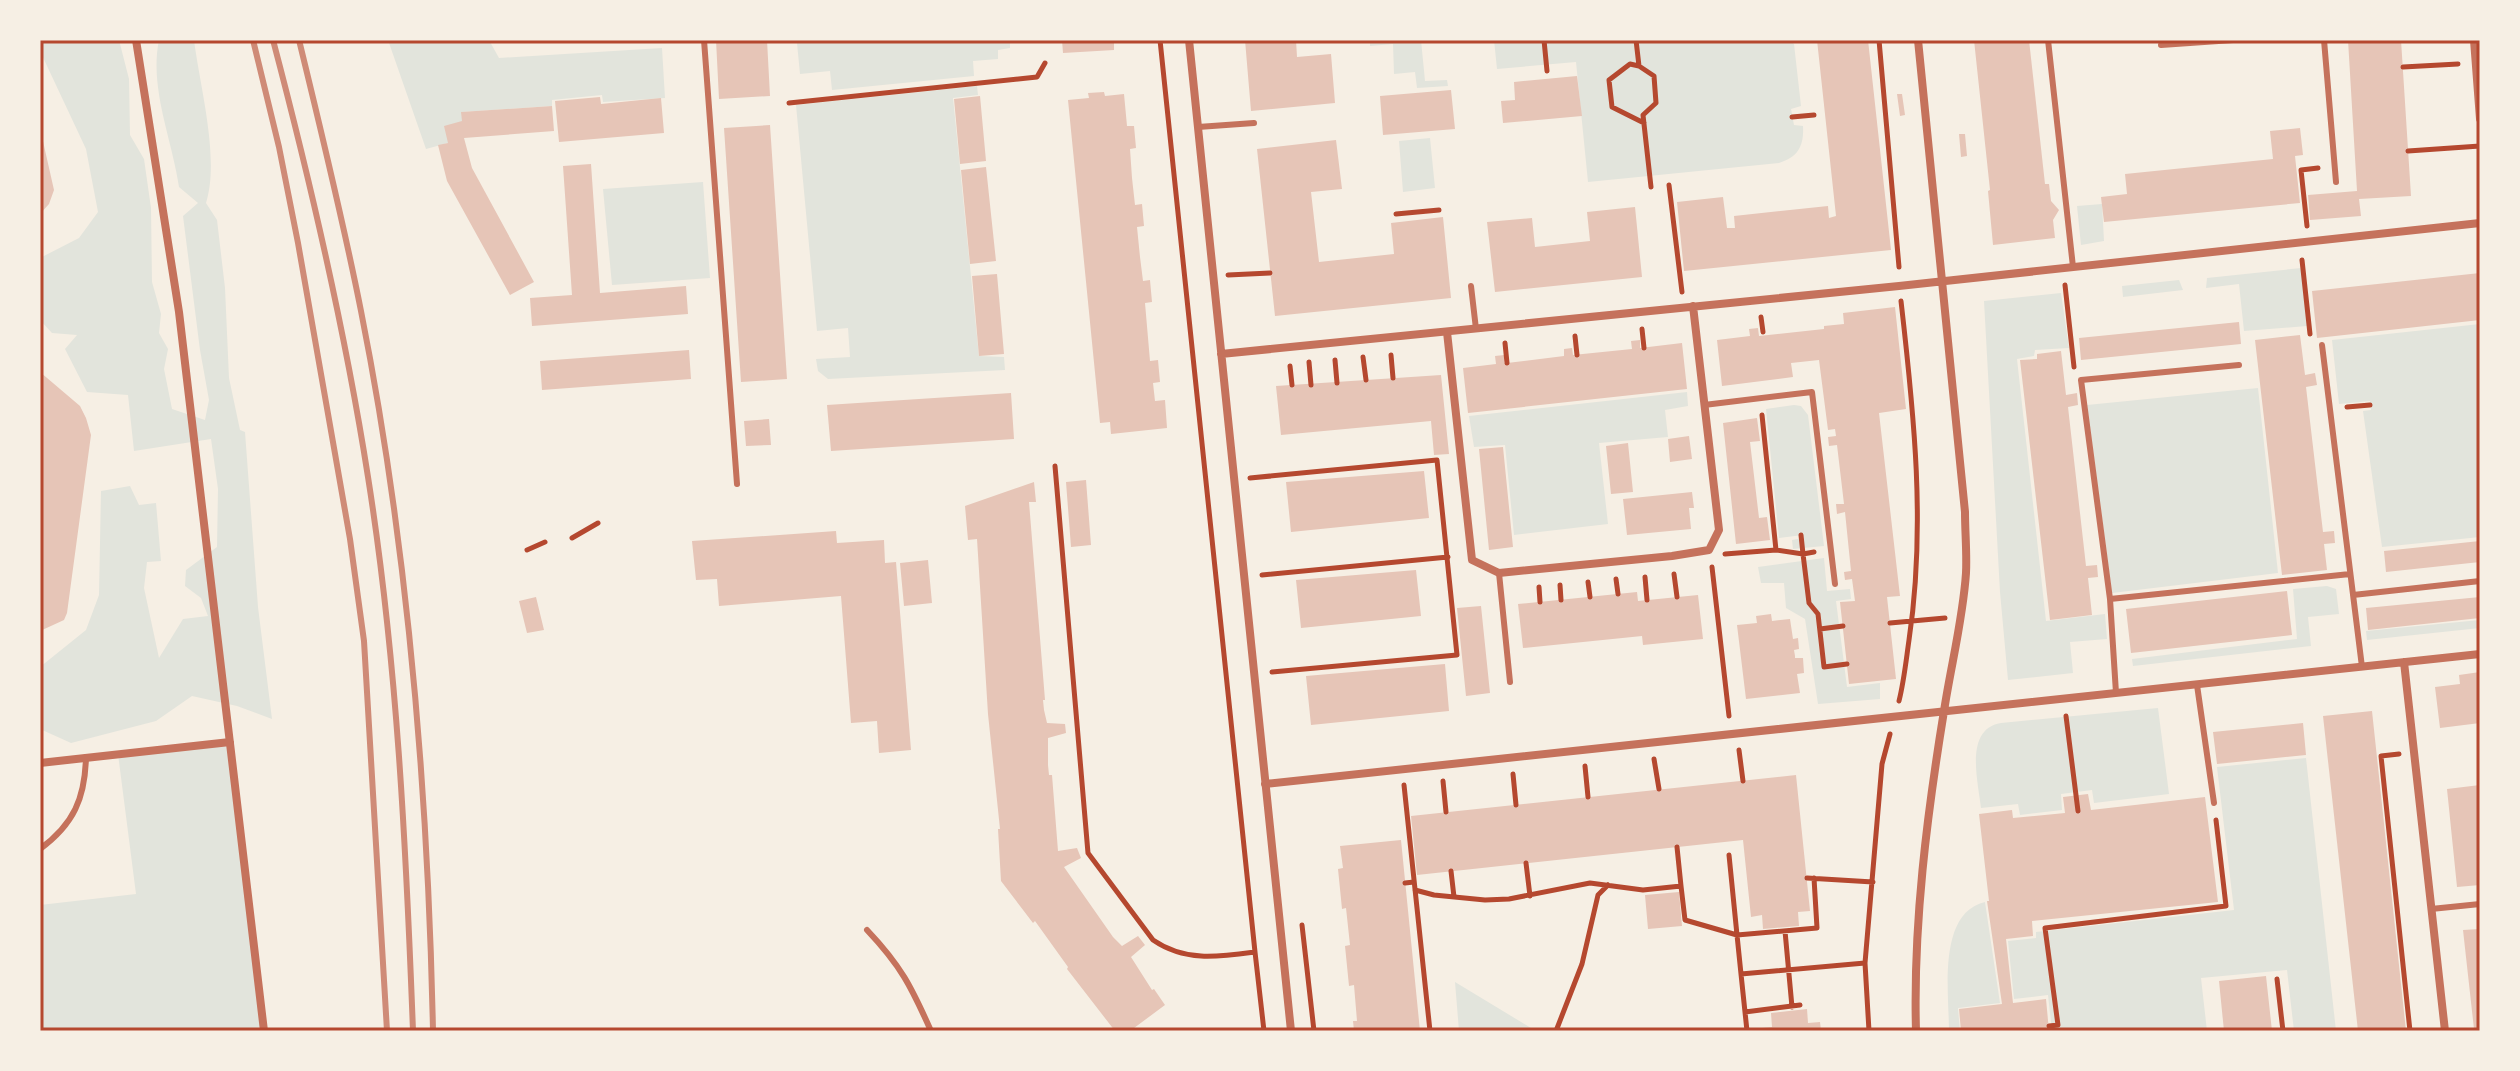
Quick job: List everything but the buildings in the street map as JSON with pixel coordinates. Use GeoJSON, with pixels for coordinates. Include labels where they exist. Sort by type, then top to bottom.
{"type":"FeatureCollection","features":[{"type":"Feature","properties":{"kind":"street"},"geometry":{"type":"LineString","coordinates":[[136,40],[179,312],[264,1031]]}},
{"type":"Feature","properties":{"kind":"street"},"geometry":{"type":"LineString","coordinates":[[1189,40],[1291,1031]]}},
{"type":"Feature","properties":{"kind":"street"},"geometry":{"type":"LineString","coordinates":[[1916,1031],[1914,979],[1927,842],[1943,712],[1961,617],[1966,571],[1965,512],[1918,40]]}},
{"type":"Feature","properties":{"kind":"street"},"geometry":{"type":"LineString","coordinates":[[2474,40],[2480,119]]}},
{"type":"Feature","properties":{"kind":"street"},"geometry":{"type":"LineString","coordinates":[[1221,354],[1899,286],[2480,223]]}},
{"type":"Feature","properties":{"kind":"street"},"geometry":{"type":"LineString","coordinates":[[1447,332],[1472,560],[1499,573],[1672,556],[1711,547],[1719,530],[1688,307]]}},
{"type":"Feature","properties":{"kind":"street"},"geometry":{"type":"LineString","coordinates":[[1265,784],[2480,654]]}},
{"type":"Feature","properties":{"kind":"street"},"geometry":{"type":"LineString","coordinates":[[2404,662],[2445,1031]]}},
{"type":"Feature","properties":{"kind":"street"},"geometry":{"type":"LineString","coordinates":[[40,763],[230,742]]}},
{"type":"Feature","properties":{"kind":"lane"},"geometry":{"type":"LineString","coordinates":[[704,40],[737,484]]}},
{"type":"Feature","properties":{"kind":"lane"},"geometry":{"type":"LineString","coordinates":[[2048,40],[2073,267]]}},
{"type":"Feature","properties":{"kind":"lane"},"geometry":{"type":"LineString","coordinates":[[2161,45],[2233,40]]}},
{"type":"Feature","properties":{"kind":"lane"},"geometry":{"type":"LineString","coordinates":[[2324,40],[2336,182]]}},
{"type":"Feature","properties":{"kind":"lane"},"geometry":{"type":"LineString","coordinates":[[1198,127],[1254,123]]}},
{"type":"Feature","properties":{"kind":"lane"},"geometry":{"type":"LineString","coordinates":[[1471,286],[1476,329]]}},
{"type":"Feature","properties":{"kind":"lane"},"geometry":{"type":"LineString","coordinates":[[2322,345],[2362,667]]}},
{"type":"Feature","properties":{"kind":"lane"},"geometry":{"type":"LineString","coordinates":[[2116,693],[2110,599],[2081,380],[2239,365]]}},
{"type":"Feature","properties":{"kind":"lane"},"geometry":{"type":"LineString","coordinates":[[1704,405],[1812,392],[1835,584]]}},
{"type":"Feature","properties":{"kind":"lane"},"geometry":{"type":"LineString","coordinates":[[1499,573],[1510,682]]}},
{"type":"Feature","properties":{"kind":"lane"},"geometry":{"type":"LineString","coordinates":[[2110,599],[2350,574]]}},
{"type":"Feature","properties":{"kind":"lane"},"geometry":{"type":"LineString","coordinates":[[2353,595],[2480,581]]}},
{"type":"Feature","properties":{"kind":"lane"},"geometry":{"type":"LineString","coordinates":[[2197,685],[2214,803]]}},
{"type":"Feature","properties":{"kind":"lane"},"geometry":{"type":"LineString","coordinates":[[40,849],[67,825],[78,805],[85,783],[86,757]]}},
{"type":"Feature","properties":{"kind":"lane"},"geometry":{"type":"LineString","coordinates":[[2431,909],[2480,904]]}},
{"type":"Feature","properties":{"kind":"lane"},"geometry":{"type":"LineString","coordinates":[[867,930],[896,960],[911,985],[931,1031]]}},
{"type":"Feature","properties":{"kind":"path"},"geometry":{"type":"LineString","coordinates":[[1160,40],[1264,1031]]}},
{"type":"Feature","properties":{"kind":"path"},"geometry":{"type":"LineString","coordinates":[[1544,40],[1547,71]]}},
{"type":"Feature","properties":{"kind":"path"},"geometry":{"type":"LineString","coordinates":[[1636,40],[1639,66]]}},
{"type":"Feature","properties":{"kind":"path"},"geometry":{"type":"LineString","coordinates":[[1869,1031],[1865,963],[1882,764],[1903,688],[1912,621],[1918,535],[1913,410],[1899,286],[1899,253],[1879,40]]}},
{"type":"Feature","properties":{"kind":"path"},"geometry":{"type":"LineString","coordinates":[[789,103],[1037,77],[1045,63]]}},
{"type":"Feature","properties":{"kind":"path"},"geometry":{"type":"LineString","coordinates":[[1644,123],[1612,107],[1609,80],[1630,64],[1654,76],[1656,103],[1643,115],[1644,123],[1651,187]]}},
{"type":"Feature","properties":{"kind":"path"},"geometry":{"type":"LineString","coordinates":[[2403,67],[2476,64]]}},
{"type":"Feature","properties":{"kind":"path"},"geometry":{"type":"LineString","coordinates":[[1792,117],[1814,115]]}},
{"type":"Feature","properties":{"kind":"path"},"geometry":{"type":"LineString","coordinates":[[2408,151],[2480,146]]}},
{"type":"Feature","properties":{"kind":"path"},"geometry":{"type":"LineString","coordinates":[[2304,203],[2301,170],[2335,166]]}},
{"type":"Feature","properties":{"kind":"path"},"geometry":{"type":"LineString","coordinates":[[1669,185],[1688,307]]}},
{"type":"Feature","properties":{"kind":"path"},"geometry":{"type":"LineString","coordinates":[[1396,214],[1439,210]]}},
{"type":"Feature","properties":{"kind":"path"},"geometry":{"type":"LineString","coordinates":[[2300,243],[2311,345],[2322,345]]}},
{"type":"Feature","properties":{"kind":"path"},"geometry":{"type":"LineString","coordinates":[[1227,275],[1270,273]]}},
{"type":"Feature","properties":{"kind":"path"},"geometry":{"type":"LineString","coordinates":[[2066,291],[2075,373],[2081,380]]}},
{"type":"Feature","properties":{"kind":"path"},"geometry":{"type":"LineString","coordinates":[[1760,399],[1776,550]]}},
{"type":"Feature","properties":{"kind":"path"},"geometry":{"type":"LineString","coordinates":[[1250,478],[1437,460],[1448,557],[1457,655],[1271,672]]}},
{"type":"Feature","properties":{"kind":"path"},"geometry":{"type":"LineString","coordinates":[[1055,466],[1088,853],[1153,940],[1166,950],[1195,957],[1224,957],[1255,952]]}},
{"type":"Feature","properties":{"kind":"path"},"geometry":{"type":"LineString","coordinates":[[572,538],[598,523]]}},
{"type":"Feature","properties":{"kind":"path"},"geometry":{"type":"LineString","coordinates":[[1801,535],[1809,603],[1818,614],[1824,667],[1847,664]]}},
{"type":"Feature","properties":{"kind":"path"},"geometry":{"type":"LineString","coordinates":[[527,550],[545,542]]}},
{"type":"Feature","properties":{"kind":"path"},"geometry":{"type":"LineString","coordinates":[[1711,547],[1724,554],[1776,550],[1811,553]]}},
{"type":"Feature","properties":{"kind":"path"},"geometry":{"type":"LineString","coordinates":[[1711,547],[1728,712]]}},
{"type":"Feature","properties":{"kind":"path"},"geometry":{"type":"LineString","coordinates":[[1260,575],[1448,557]]}},
{"type":"Feature","properties":{"kind":"path"},"geometry":{"type":"LineString","coordinates":[[1890,623],[1961,617]]}},
{"type":"Feature","properties":{"kind":"path"},"geometry":{"type":"LineString","coordinates":[[1820,629],[1843,626]]}},
{"type":"Feature","properties":{"kind":"path"},"geometry":{"type":"LineString","coordinates":[[2064,699],[2078,811]]}},
{"type":"Feature","properties":{"kind":"path"},"geometry":{"type":"LineString","coordinates":[[1736,734],[1743,781]]}},
{"type":"Feature","properties":{"kind":"path"},"geometry":{"type":"LineString","coordinates":[[1652,743],[1659,789]]}},
{"type":"Feature","properties":{"kind":"path"},"geometry":{"type":"LineString","coordinates":[[1583,750],[1588,797]]}},
{"type":"Feature","properties":{"kind":"path"},"geometry":{"type":"LineString","coordinates":[[2410,1031],[2381,756],[2413,752]]}},
{"type":"Feature","properties":{"kind":"path"},"geometry":{"type":"LineString","coordinates":[[1512,758],[1516,805]]}},
{"type":"Feature","properties":{"kind":"path"},"geometry":{"type":"LineString","coordinates":[[1442,766],[1446,812]]}},
{"type":"Feature","properties":{"kind":"path"},"geometry":{"type":"LineString","coordinates":[[1402,770],[1430,1031],[1423,1031]]}},
{"type":"Feature","properties":{"kind":"path"},"geometry":{"type":"LineString","coordinates":[[2049,1026],[2058,1025],[2045,928],[2226,906],[2214,803]]}},
{"type":"Feature","properties":{"kind":"path"},"geometry":{"type":"LineString","coordinates":[[1677,847],[1685,920],[1737,935],[1817,928],[1810,878],[1873,882]]}},
{"type":"Feature","properties":{"kind":"path"},"geometry":{"type":"LineString","coordinates":[[1729,855],[1747,1031]]}},
{"type":"Feature","properties":{"kind":"path"},"geometry":{"type":"LineString","coordinates":[[1526,863],[1530,896]]}},
{"type":"Feature","properties":{"kind":"path"},"geometry":{"type":"LineString","coordinates":[[1451,871],[1454,897]]}},
{"type":"Feature","properties":{"kind":"path"},"geometry":{"type":"LineString","coordinates":[[1405,883],[1414,882]]}},
{"type":"Feature","properties":{"kind":"path"},"geometry":{"type":"LineString","coordinates":[[1415,890],[1454,897],[1509,899],[1590,883],[1643,890],[1681,886]]}},
{"type":"Feature","properties":{"kind":"path"},"geometry":{"type":"LineString","coordinates":[[1556,1031],[1582,964],[1598,895],[1609,884]]}},
{"type":"Feature","properties":{"kind":"path"},"geometry":{"type":"LineString","coordinates":[[1785,931],[1792,1007]]}},
{"type":"Feature","properties":{"kind":"path"},"geometry":{"type":"LineString","coordinates":[[1412,956],[1422,955]]}},
{"type":"Feature","properties":{"kind":"path"},"geometry":{"type":"LineString","coordinates":[[1741,974],[1865,963]]}},
{"type":"Feature","properties":{"kind":"path"},"geometry":{"type":"LineString","coordinates":[[2277,979],[2283,1031]]}},
{"type":"Feature","properties":{"kind":"path"},"geometry":{"type":"LineString","coordinates":[[1745,1012],[1800,1005]]}},
{"type":"Feature","properties":{"kind":"shaded area"},"geometry":{"type":"Polygon","coordinates":[[[40,40],[119,40],[129,79],[130,135],[144,159],[151,208],[152,282],[161,314],[159,333],[168,349],[164,369],[172,409],[205,420],[209,400],[183,216],[198,203],[179,187],[157,76],[159,40],[194,40],[210,144],[210,185],[206,203],[217,220],[225,288],[229,378],[240,430],[245,432],[258,607],[272,719],[237,706],[192,696],[156,721],[71,743],[40,729],[40,667],[86,630],[99,595],[101,491],[130,486],[139,505],[156,503],[161,561],[147,562],[144,588],[159,658],[183,619],[208,616],[201,598],[185,586],[186,570],[217,547],[218,489],[211,439],[134,451],[128,395],[87,392],[65,349],[77,335],[52,333],[40,320],[40,258],[79,238],[98,212],[86,149],[40,51],[40,40]]]}},
{"type":"Feature","properties":{"kind":"shaded area"},"geometry":{"type":"Polygon","coordinates":[[[388,40],[489,40],[499,58],[662,48],[665,98],[603,102],[602,95],[552,100],[552,106],[462,112],[462,121],[448,143],[426,149],[388,40]]]}},
{"type":"Feature","properties":{"kind":"shaded area"},"geometry":{"type":"Polygon","coordinates":[[[823,40],[1010,40],[1010,48],[998,50],[998,59],[973,61],[974,76],[832,90],[830,71],[800,74],[797,43],[823,40]]]}},
{"type":"Feature","properties":{"kind":"shaded area"},"geometry":{"type":"Polygon","coordinates":[[[1370,40],[1421,40],[1425,81],[1447,80],[1448,86],[1417,88],[1415,72],[1394,74],[1393,44],[1370,46],[1370,40]]]}},
{"type":"Feature","properties":{"kind":"shaded area"},"geometry":{"type":"Polygon","coordinates":[[[1494,40],[1789,40],[1794,44],[1801,106],[1791,109],[1794,125],[1803,126],[1801,144],[1796,154],[1779,163],[1588,182],[1576,62],[1497,69],[1494,40]]]}},
{"type":"Feature","properties":{"kind":"shaded area"},"geometry":{"type":"Polygon","coordinates":[[[977,86],[978,95],[953,98],[979,356],[1004,357],[1005,370],[828,379],[818,371],[816,359],[850,357],[848,328],[817,331],[796,105],[977,86]]]}},
{"type":"Feature","properties":{"kind":"shaded area"},"geometry":{"type":"Polygon","coordinates":[[[1430,138],[1435,188],[1403,192],[1399,141],[1430,138]]]}},
{"type":"Feature","properties":{"kind":"shaded area"},"geometry":{"type":"Polygon","coordinates":[[[703,182],[710,278],[612,285],[603,189],[703,182]]]}},
{"type":"Feature","properties":{"kind":"shaded area"},"geometry":{"type":"Polygon","coordinates":[[[2102,204],[2104,241],[2081,245],[2077,206],[2102,204]]]}},
{"type":"Feature","properties":{"kind":"shaded area"},"geometry":{"type":"Polygon","coordinates":[[[2301,268],[2307,326],[2244,331],[2239,284],[2206,288],[2207,278],[2301,268]]]}},
{"type":"Feature","properties":{"kind":"shaded area"},"geometry":{"type":"Polygon","coordinates":[[[2179,280],[2183,290],[2123,297],[2122,286],[2179,280]]]}},
{"type":"Feature","properties":{"kind":"shaded area"},"geometry":{"type":"Polygon","coordinates":[[[2061,293],[2069,348],[2035,350],[2034,356],[2017,359],[2046,621],[2105,614],[2107,639],[2070,642],[2073,673],[2008,680],[2000,592],[1984,301],[2061,293]]]}},
{"type":"Feature","properties":{"kind":"shaded area"},"geometry":{"type":"Polygon","coordinates":[[[2480,324],[2480,537],[2382,547],[2363,411],[2371,410],[2370,401],[2339,404],[2332,340],[2480,324]]]}},
{"type":"Feature","properties":{"kind":"shaded area"},"geometry":{"type":"Polygon","coordinates":[[[2258,388],[2278,573],[2112,593],[2087,405],[2258,388]]]}},
{"type":"Feature","properties":{"kind":"shaded area"},"geometry":{"type":"Polygon","coordinates":[[[1687,392],[1688,406],[1665,410],[1668,437],[1599,443],[1608,524],[1514,535],[1505,445],[1474,447],[1469,416],[1687,392]]]}},
{"type":"Feature","properties":{"kind":"shaded area"},"geometry":{"type":"Polygon","coordinates":[[[1801,406],[1808,415],[1824,546],[1793,549],[1792,540],[1804,538],[1803,535],[1779,538],[1766,409],[1801,406]]]}},
{"type":"Feature","properties":{"kind":"shaded area"},"geometry":{"type":"Polygon","coordinates":[[[1824,558],[1827,591],[1850,589],[1851,599],[1836,601],[1847,687],[1880,683],[1880,699],[1818,704],[1805,619],[1786,608],[1784,583],[1761,583],[1758,567],[1824,558]]]}},
{"type":"Feature","properties":{"kind":"shaded area"},"geometry":{"type":"Polygon","coordinates":[[[2327,586],[2336,589],[2339,614],[2308,617],[2311,646],[2133,666],[2132,659],[2297,639],[2293,589],[2327,586]]]}},
{"type":"Feature","properties":{"kind":"shaded area"},"geometry":{"type":"Polygon","coordinates":[[[2480,620],[2480,628],[2367,640],[2366,631],[2480,620]]]}},
{"type":"Feature","properties":{"kind":"shaded area"},"geometry":{"type":"Polygon","coordinates":[[[2158,708],[2169,794],[2094,803],[2092,790],[2061,794],[2062,810],[2020,815],[2018,804],[1981,808],[1976,758],[1982,735],[1989,727],[2001,723],[2158,708]]]}},
{"type":"Feature","properties":{"kind":"shaded area"},"geometry":{"type":"Polygon","coordinates":[[[230,742],[264,1031],[40,1031],[40,905],[136,894],[118,754],[230,742]]]}},
{"type":"Feature","properties":{"kind":"shaded area"},"geometry":{"type":"Polygon","coordinates":[[[2306,758],[2336,1031],[2294,1031],[2287,970],[2201,978],[2207,1031],[2052,1031],[2048,995],[2014,999],[2008,941],[2036,938],[2036,932],[2234,910],[2217,767],[2306,758]]]}},
{"type":"Feature","properties":{"kind":"shaded area"},"geometry":{"type":"Polygon","coordinates":[[[1985,902],[2000,1003],[1958,1008],[1960,1031],[1949,1031],[1948,977],[1953,938],[1959,922],[1970,909],[1985,902]]]}},
{"type":"Feature","properties":{"kind":"shaded area"},"geometry":{"type":"Polygon","coordinates":[[[1455,982],[1536,1031],[1459,1031],[1455,982]]]}},
{"type":"Feature","properties":{"kind":"railway"},"geometry":{"type":"LineString","coordinates":[[253,40],[298,243],[350,539],[364,641],[387,1031]]}},
{"type":"Feature","properties":{"kind":"railway"},"geometry":{"type":"LineString","coordinates":[[273,40],[338,312],[378,546],[399,753],[413,1031]]}},
{"type":"Feature","properties":{"kind":"railway"},"geometry":{"type":"LineString","coordinates":[[299,40],[354,277],[391,489],[413,669],[426,850],[433,1031]]}}]}
